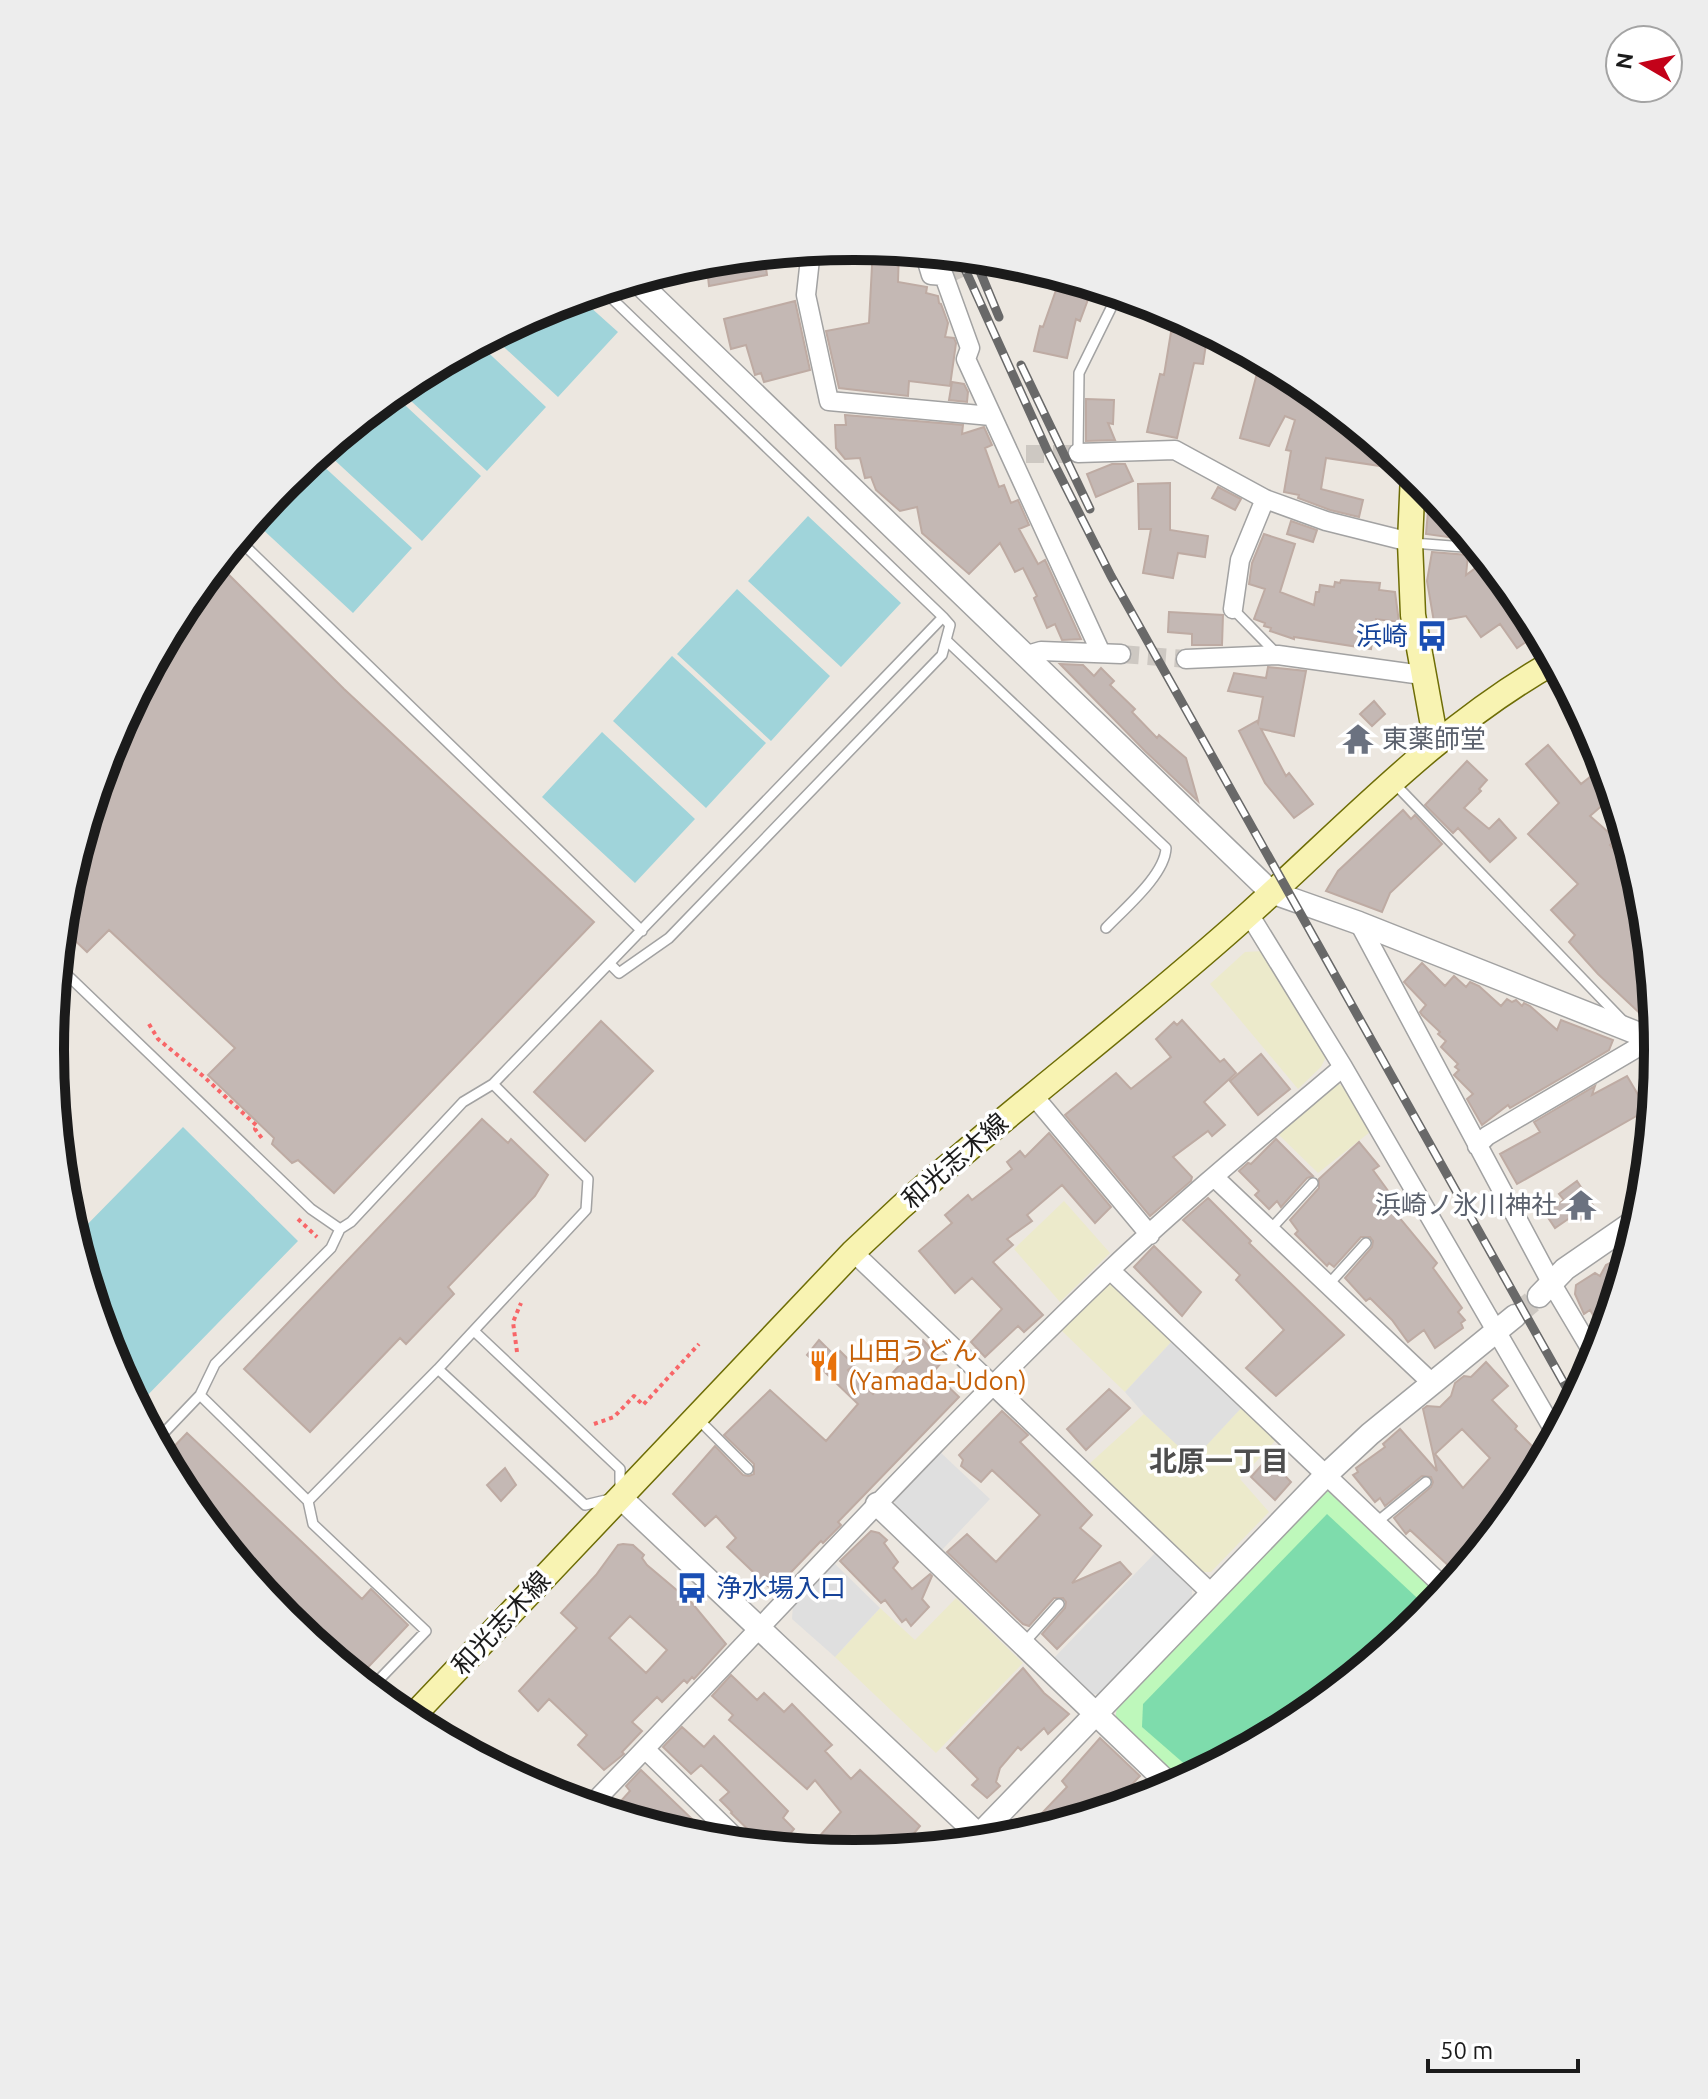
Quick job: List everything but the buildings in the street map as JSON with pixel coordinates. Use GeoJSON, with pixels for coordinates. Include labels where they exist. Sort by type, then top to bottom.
{"type":"FeatureCollection","features":[{"type":"Feature","properties":{"kind":"main road"},"geometry":{"type":"LineString","coordinates":[[1412,490],[1410,542],[1413,615],[1436,742]]}},
{"type":"Feature","properties":{"kind":"main road","name":"和光志木線"},"geometry":{"type":"LineString","coordinates":[[420,1709],[853,1252],[951,1163],[1249,914],[1436,742],[1545,668]]}},
{"type":"Feature","properties":{"kind":"street"},"geometry":{"type":"LineString","coordinates":[[810,261],[806,295],[829,401],[991,416]]}},
{"type":"Feature","properties":{"kind":"street"},"geometry":{"type":"LineString","coordinates":[[927,263],[931,275],[944,276],[970,348],[966,359],[991,416],[1017,452],[1101,653]]}},
{"type":"Feature","properties":{"kind":"street"},"geometry":{"type":"LineString","coordinates":[[644,288],[1271,892],[1359,923],[1643,1035]]}},
{"type":"Feature","properties":{"kind":"street"},"geometry":{"type":"LineString","coordinates":[[1076,453],[1175,450],[1265,499],[1326,521],[1410,542]]}},
{"type":"Feature","properties":{"kind":"street"},"geometry":{"type":"LineString","coordinates":[[1233,609],[1240,560],[1265,499]]}},
{"type":"Feature","properties":{"kind":"street"},"geometry":{"type":"LineString","coordinates":[[1024,656],[1041,651],[1121,654]]}},
{"type":"Feature","properties":{"kind":"street"},"geometry":{"type":"LineString","coordinates":[[1186,659],[1278,655],[1422,675]]}},
{"type":"Feature","properties":{"kind":"street"},"geometry":{"type":"LineString","coordinates":[[1249,914],[1343,1067],[1550,1423]]}},
{"type":"Feature","properties":{"kind":"street"},"geometry":{"type":"LineString","coordinates":[[1359,923],[1477,1146],[1546,1290],[1587,1345]]}},
{"type":"Feature","properties":{"kind":"street"},"geometry":{"type":"LineString","coordinates":[[1477,1146],[1487,1136],[1644,1045]]}},
{"type":"Feature","properties":{"kind":"street"},"geometry":{"type":"LineString","coordinates":[[598,1797],[877,1504],[1110,1270],[1343,1067]]}},
{"type":"Feature","properties":{"kind":"street"},"geometry":{"type":"LineString","coordinates":[[1033,1095],[1150,1235]]}},
{"type":"Feature","properties":{"kind":"street"},"geometry":{"type":"LineString","coordinates":[[1214,1177],[1433,1384]]}},
{"type":"Feature","properties":{"kind":"street"},"geometry":{"type":"LineString","coordinates":[[1546,1290],[1565,1269],[1623,1229]]}},
{"type":"Feature","properties":{"kind":"street"},"geometry":{"type":"LineString","coordinates":[[853,1252],[1211,1593]]}},
{"type":"Feature","properties":{"kind":"street"},"geometry":{"type":"LineString","coordinates":[[1110,1270],[1438,1581]]}},
{"type":"Feature","properties":{"kind":"street"},"geometry":{"type":"LineString","coordinates":[[990,1827],[1327,1474],[1370,1434],[1515,1316]]}},
{"type":"Feature","properties":{"kind":"street"},"geometry":{"type":"LineString","coordinates":[[620,1497],[760,1627],[970,1831]]}},
{"type":"Feature","properties":{"kind":"street"},"geometry":{"type":"LineString","coordinates":[[877,1504],[1161,1777]]}},
{"type":"Feature","properties":{"kind":"street"},"geometry":{"type":"LineString","coordinates":[[645,1749],[726,1829]]}},
{"type":"Feature","properties":{"kind":"lane"},"geometry":{"type":"LineString","coordinates":[[610,964],[619,973],[669,938],[942,655],[950,625],[611,298]]}},
{"type":"Feature","properties":{"kind":"lane"},"geometry":{"type":"LineString","coordinates":[[1076,453],[1079,373],[1113,303]]}},
{"type":"Feature","properties":{"kind":"lane"},"geometry":{"type":"LineString","coordinates":[[1410,542],[1463,547]]}},
{"type":"Feature","properties":{"kind":"lane"},"geometry":{"type":"LineString","coordinates":[[246,546],[642,931]]}},
{"type":"Feature","properties":{"kind":"lane"},"geometry":{"type":"LineString","coordinates":[[1233,609],[1278,655]]}},
{"type":"Feature","properties":{"kind":"lane"},"geometry":{"type":"LineString","coordinates":[[164,1433],[200,1395],[215,1364],[331,1248],[340,1229],[351,1222],[463,1102],[493,1084],[943,617]]}},
{"type":"Feature","properties":{"kind":"lane"},"geometry":{"type":"LineString","coordinates":[[946,640],[1166,848],[1166,858],[1156,874],[1106,928]]}},
{"type":"Feature","properties":{"kind":"lane"},"geometry":{"type":"LineString","coordinates":[[1391,781],[1623,1020],[1626,1029]]}},
{"type":"Feature","properties":{"kind":"lane"},"geometry":{"type":"LineString","coordinates":[[68,976],[311,1209],[340,1229]]}},
{"type":"Feature","properties":{"kind":"lane"},"geometry":{"type":"LineString","coordinates":[[308,1501],[438,1369],[586,1210],[588,1179],[493,1084]]}},
{"type":"Feature","properties":{"kind":"lane"},"geometry":{"type":"LineString","coordinates":[[1270,1230],[1313,1183]]}},
{"type":"Feature","properties":{"kind":"lane"},"geometry":{"type":"LineString","coordinates":[[1328,1285],[1366,1243]]}},
{"type":"Feature","properties":{"kind":"lane"},"geometry":{"type":"LineString","coordinates":[[438,1369],[585,1505],[620,1497],[620,1469],[474,1331]]}},
{"type":"Feature","properties":{"kind":"lane"},"geometry":{"type":"LineString","coordinates":[[200,1395],[308,1501],[313,1524],[426,1631],[379,1680]]}},
{"type":"Feature","properties":{"kind":"lane"},"geometry":{"type":"LineString","coordinates":[[697,1417],[748,1469]]}},
{"type":"Feature","properties":{"kind":"lane"},"geometry":{"type":"LineString","coordinates":[[1377,1522],[1426,1482]]}},
{"type":"Feature","properties":{"kind":"lane"},"geometry":{"type":"LineString","coordinates":[[1023,1645],[1059,1604]]}},
{"type":"Feature","properties":{"kind":"path"},"geometry":{"type":"LineString","coordinates":[[149,1024],[158,1039],[257,1126],[255,1129],[264,1141]]}},
{"type":"Feature","properties":{"kind":"path"},"geometry":{"type":"LineString","coordinates":[[517,1352],[513,1322],[525,1296]]}},
{"type":"Feature","properties":{"kind":"path"},"geometry":{"type":"LineString","coordinates":[[594,1424],[614,1417],[634,1396],[643,1405],[699,1344]]}},
{"type":"Feature","properties":{"kind":"shaded area"},"geometry":{"type":"Polygon","coordinates":[[[1263,951],[1326,1057],[1321,1067],[1298,1089],[1210,984],[1245,952],[1263,951]]]}},
{"type":"Feature","properties":{"kind":"shaded area"},"geometry":{"type":"Polygon","coordinates":[[[1333,1081],[1346,1088],[1370,1132],[1318,1173],[1277,1133],[1333,1081]]]}},
{"type":"Feature","properties":{"kind":"shaded area"},"geometry":{"type":"Polygon","coordinates":[[[1064,1201],[1110,1253],[1060,1302],[1014,1249],[1064,1201]]]}},
{"type":"Feature","properties":{"kind":"shaded area"},"geometry":{"type":"Polygon","coordinates":[[[1105,1284],[1116,1284],[1173,1340],[1125,1392],[1061,1330],[1105,1284]]]}},
{"type":"Feature","properties":{"kind":"shaded area"},"geometry":{"type":"Polygon","coordinates":[[[1173,1340],[1244,1405],[1193,1460],[1125,1392],[1173,1340]]]}},
{"type":"Feature","properties":{"kind":"shaded area"},"geometry":{"type":"Polygon","coordinates":[[[1244,1405],[1275,1441],[1240,1479],[1269,1512],[1211,1572],[1197,1572],[1088,1465],[1144,1414],[1193,1459],[1244,1405]]]}},
{"type":"Feature","properties":{"kind":"shaded area"},"geometry":{"type":"Polygon","coordinates":[[[940,1452],[990,1499],[940,1552],[894,1509],[895,1499],[940,1452]]]}},
{"type":"Feature","properties":{"kind":"shaded area"},"geometry":{"type":"Polygon","coordinates":[[[1155,1553],[1192,1586],[1192,1597],[1098,1694],[1087,1695],[1052,1660],[1155,1553]]]}},
{"type":"Feature","properties":{"kind":"shaded area"},"geometry":{"type":"Polygon","coordinates":[[[834,1563],[880,1608],[835,1657],[792,1619],[793,1605],[834,1563]]]}},
{"type":"Feature","properties":{"kind":"shaded area"},"geometry":{"type":"Polygon","coordinates":[[[956,1598],[1023,1663],[936,1753],[835,1657],[880,1608],[915,1640],[956,1598]]]}},
{"type":"Feature","properties":{"kind":"green space"},"geometry":{"type":"Polygon","coordinates":[[[1328,1491],[1431,1588],[1375,1643],[1293,1706],[1249,1734],[1170,1773],[1115,1720],[1117,1707],[1328,1491]]]}},
{"type":"Feature","properties":{"kind":"green space"},"geometry":{"type":"Polygon","coordinates":[[[1327,1514],[1420,1601],[1375,1643],[1293,1706],[1249,1734],[1186,1765],[1142,1727],[1143,1704],[1327,1514]]]}},
{"type":"Feature","properties":{"kind":"water"},"geometry":{"type":"Polygon","coordinates":[[[589,306],[618,332],[558,397],[500,344],[589,306]]]}},
{"type":"Feature","properties":{"kind":"water"},"geometry":{"type":"Polygon","coordinates":[[[486,351],[546,407],[487,471],[408,398],[486,351]]]}},
{"type":"Feature","properties":{"kind":"water"},"geometry":{"type":"Polygon","coordinates":[[[402,402],[481,476],[422,541],[332,457],[402,402]]]}},
{"type":"Feature","properties":{"kind":"water"},"geometry":{"type":"Polygon","coordinates":[[[323,465],[412,548],[353,613],[261,528],[323,465]]]}},
{"type":"Feature","properties":{"kind":"water"},"geometry":{"type":"Polygon","coordinates":[[[808,516],[901,603],[841,667],[748,581],[808,516]]]}},
{"type":"Feature","properties":{"kind":"water"},"geometry":{"type":"Polygon","coordinates":[[[737,589],[830,676],[771,741],[677,654],[737,589]]]}},
{"type":"Feature","properties":{"kind":"water"},"geometry":{"type":"Polygon","coordinates":[[[672,656],[766,743],[706,808],[613,721],[672,656]]]}},
{"type":"Feature","properties":{"kind":"water"},"geometry":{"type":"Polygon","coordinates":[[[602,732],[695,819],[635,883],[542,797],[602,732]]]}},
{"type":"Feature","properties":{"kind":"water"},"geometry":{"type":"Polygon","coordinates":[[[183,1127],[298,1241],[145,1398],[106,1303],[85,1227],[183,1127]]]}},
{"type":"Feature","properties":{"kind":"tunnel"},"geometry":{"type":"LineString","coordinates":[[944,276],[963,267]]}},
{"type":"Feature","properties":{"kind":"tunnel"},"geometry":{"type":"LineString","coordinates":[[1026,454],[1074,454]]}},
{"type":"Feature","properties":{"kind":"tunnel"},"geometry":{"type":"LineString","coordinates":[[1121,654],[1186,659]]}},
{"type":"Feature","properties":{"kind":"tunnel"},"geometry":{"type":"LineString","coordinates":[[1515,1316],[1539,1296]]}},
{"type":"Feature","properties":{"kind":"railway"},"geometry":{"type":"LineString","coordinates":[[964,267],[1047,450],[1111,576],[1567,1389]]}},
{"type":"Feature","properties":{"kind":"railway"},"geometry":{"type":"LineString","coordinates":[[979,270],[999,317]]}},
{"type":"Feature","properties":{"kind":"railway"},"geometry":{"type":"LineString","coordinates":[[1021,365],[1090,509]]}},
{"type":"Feature","properties":{"kind":"place","name":"浜崎"},"geometry":{"type":"Point","coordinates":[1432,636]}},
{"type":"Feature","properties":{"kind":"place","name":"東薬師堂"},"geometry":{"type":"Point","coordinates":[1358,739]}},
{"type":"Feature","properties":{"kind":"place","name":"浜崎ノ氷川神社"},"geometry":{"type":"Point","coordinates":[1581,1205]}},
{"type":"Feature","properties":{"kind":"place","name":"山田うどん (Yamada-Udon)"},"geometry":{"type":"Point","coordinates":[824,1366]}},
{"type":"Feature","properties":{"kind":"place","name":"浄水場入口"},"geometry":{"type":"Point","coordinates":[692,1588]}},
{"type":"Feature","properties":{"kind":"district","name":"北原一丁目"},"geometry":{"type":"Point","coordinates":[1219,1461]}}]}
